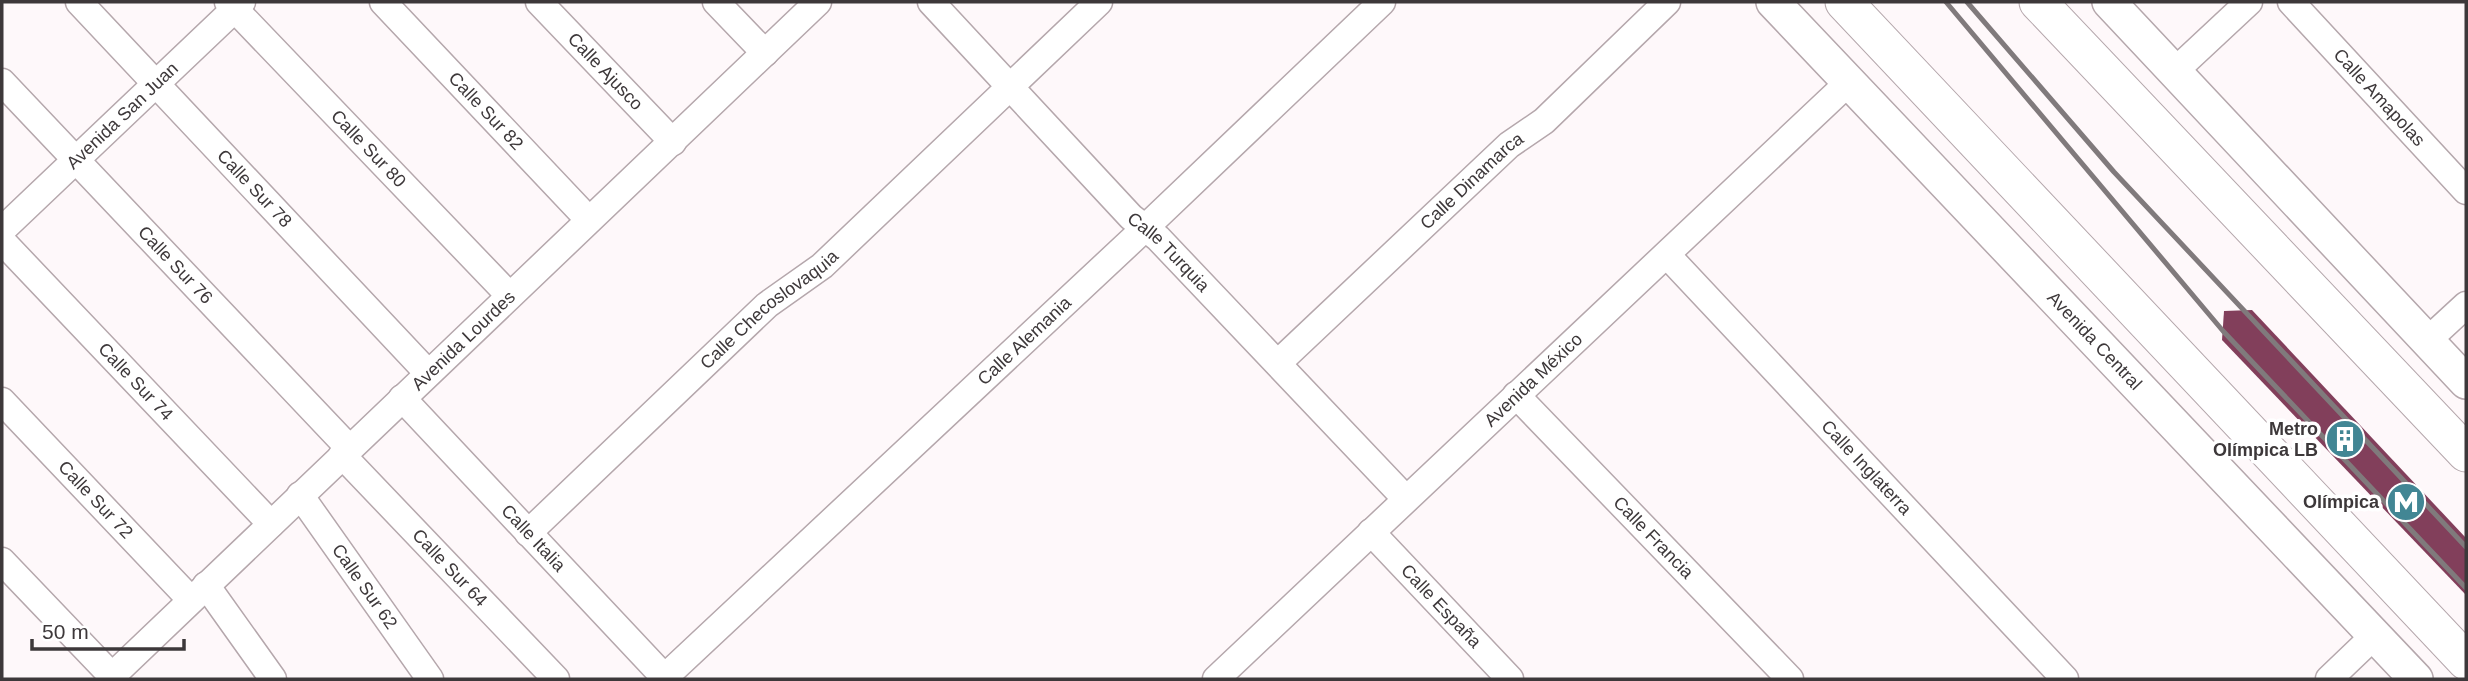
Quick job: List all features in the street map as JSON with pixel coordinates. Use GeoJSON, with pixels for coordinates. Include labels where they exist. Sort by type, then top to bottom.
{"type":"FeatureCollection","features":[{"type":"Feature","properties":{"kind":"highway"},"geometry":{"type":"LineString","coordinates":[[1844,2],[2466,661]]}},
{"type":"Feature","properties":{"kind":"highway"},"geometry":{"type":"LineString","coordinates":[[2038,2],[2466,453]]}},
{"type":"Feature","properties":{"kind":"highway"},"geometry":{"type":"LineString","coordinates":[[2061,2],[2107,74]]}},
{"type":"Feature","properties":{"kind":"main road","name":"Avenida Central"},"geometry":{"type":"LineString","coordinates":[[1773,2],[2416,679]]}},
{"type":"Feature","properties":{"kind":"main road"},"geometry":{"type":"LineString","coordinates":[[2109,2],[2428,340],[2461,366]]}},
{"type":"Feature","properties":{"kind":"street","name":"Calle Sur 78"},"geometry":{"type":"LineString","coordinates":[[79,2],[428,373]]}},
{"type":"Feature","properties":{"kind":"street","name":"Calle Sur 82"},"geometry":{"type":"LineString","coordinates":[[383,2],[589,220]]}},
{"type":"Feature","properties":{"kind":"street","name":"Calle Ajusco"},"geometry":{"type":"LineString","coordinates":[[539,2],[673,142]]}},
{"type":"Feature","properties":{"kind":"street"},"geometry":{"type":"LineString","coordinates":[[716,2],[765,53]]}},
{"type":"Feature","properties":{"kind":"street","name":"Avenida Lourdes"},"geometry":{"type":"LineString","coordinates":[[114,677],[300,495],[818,2]]}},
{"type":"Feature","properties":{"kind":"street","name":"Calle Turquia"},"geometry":{"type":"LineString","coordinates":[[931,2],[1130,217],[1158,238],[1406,499]]}},
{"type":"Feature","properties":{"kind":"street","name":"Calle Checoslovaquia"},"geometry":{"type":"LineString","coordinates":[[528,533],[767,305],[822,266],[1099,2]]}},
{"type":"Feature","properties":{"kind":"street","name":"Calle Alemania"},"geometry":{"type":"LineString","coordinates":[[665,678],[1382,2]]}},
{"type":"Feature","properties":{"kind":"street","name":"Calle Dinamarca"},"geometry":{"type":"LineString","coordinates":[[1278,363],[1509,145],[1544,121],[1667,2]]}},
{"type":"Feature","properties":{"kind":"street"},"geometry":{"type":"LineString","coordinates":[[2175,71],[2249,2]]}},
{"type":"Feature","properties":{"kind":"street","name":"Calle Amapolas"},"geometry":{"type":"LineString","coordinates":[[2291,2],[2466,191]]}},
{"type":"Feature","properties":{"kind":"street","name":"Avenida San Juan"},"geometry":{"type":"LineString","coordinates":[[2,230],[235,4]]}},
{"type":"Feature","properties":{"kind":"street","name":"Calle Sur 80"},"geometry":{"type":"LineString","coordinates":[[235,4],[509,295]]}},
{"type":"Feature","properties":{"kind":"street","name":"Calle Sur 76"},"geometry":{"type":"LineString","coordinates":[[2,82],[346,451]]}},
{"type":"Feature","properties":{"kind":"street","name":"Avenida México"},"geometry":{"type":"LineString","coordinates":[[1219,678],[1849,82]]}},
{"type":"Feature","properties":{"kind":"street","name":"Calle Sur 74"},"geometry":{"type":"LineString","coordinates":[[2,241],[271,524]]}},
{"type":"Feature","properties":{"kind":"street","name":"Calle Inglaterra"},"geometry":{"type":"LineString","coordinates":[[1668,256],[2066,679]]}},
{"type":"Feature","properties":{"kind":"street"},"geometry":{"type":"LineString","coordinates":[[2428,340],[2466,305]]}},
{"type":"Feature","properties":{"kind":"street","name":"Calle Francia"},"geometry":{"type":"LineString","coordinates":[[1516,395],[1790,679]]}},
{"type":"Feature","properties":{"kind":"street","name":"Calle Italia"},"geometry":{"type":"LineString","coordinates":[[402,398],[665,678]]}},
{"type":"Feature","properties":{"kind":"street","name":"Calle Sur 72"},"geometry":{"type":"LineString","coordinates":[[2,401],[199,593],[273,679]]}},
{"type":"Feature","properties":{"kind":"street","name":"Calle Sur 64"},"geometry":{"type":"LineString","coordinates":[[346,451],[556,679]]}},
{"type":"Feature","properties":{"kind":"street","name":"Calle Sur 62"},"geometry":{"type":"LineString","coordinates":[[300,495],[430,679]]}},
{"type":"Feature","properties":{"kind":"street","name":"Calle España"},"geometry":{"type":"LineString","coordinates":[[1371,532],[1510,679]]}},
{"type":"Feature","properties":{"kind":"street"},"geometry":{"type":"LineString","coordinates":[[2,561],[114,677]]}},
{"type":"Feature","properties":{"kind":"street"},"geometry":{"type":"LineString","coordinates":[[2329,679],[2375,635]]}},
{"type":"Feature","properties":{"kind":"building","name":"Metro Olímpica LB"},"geometry":{"type":"Polygon","coordinates":[[[2252,310],[2466,538],[2466,595],[2222,340],[2224,311],[2252,310]]]}},
{"type":"Feature","properties":{"kind":"railway"},"geometry":{"type":"LineString","coordinates":[[1946,2],[2223,331],[2466,588]]}},
{"type":"Feature","properties":{"kind":"railway"},"geometry":{"type":"LineString","coordinates":[[1967,2],[2114,172],[2466,547]]}},
{"type":"Feature","properties":{"kind":"place","name":"Metro Olímpica LB"},"geometry":{"type":"Point","coordinates":[2345,439]}},
{"type":"Feature","properties":{"kind":"place","name":"Olímpica"},"geometry":{"type":"Point","coordinates":[2406,502]}}]}
